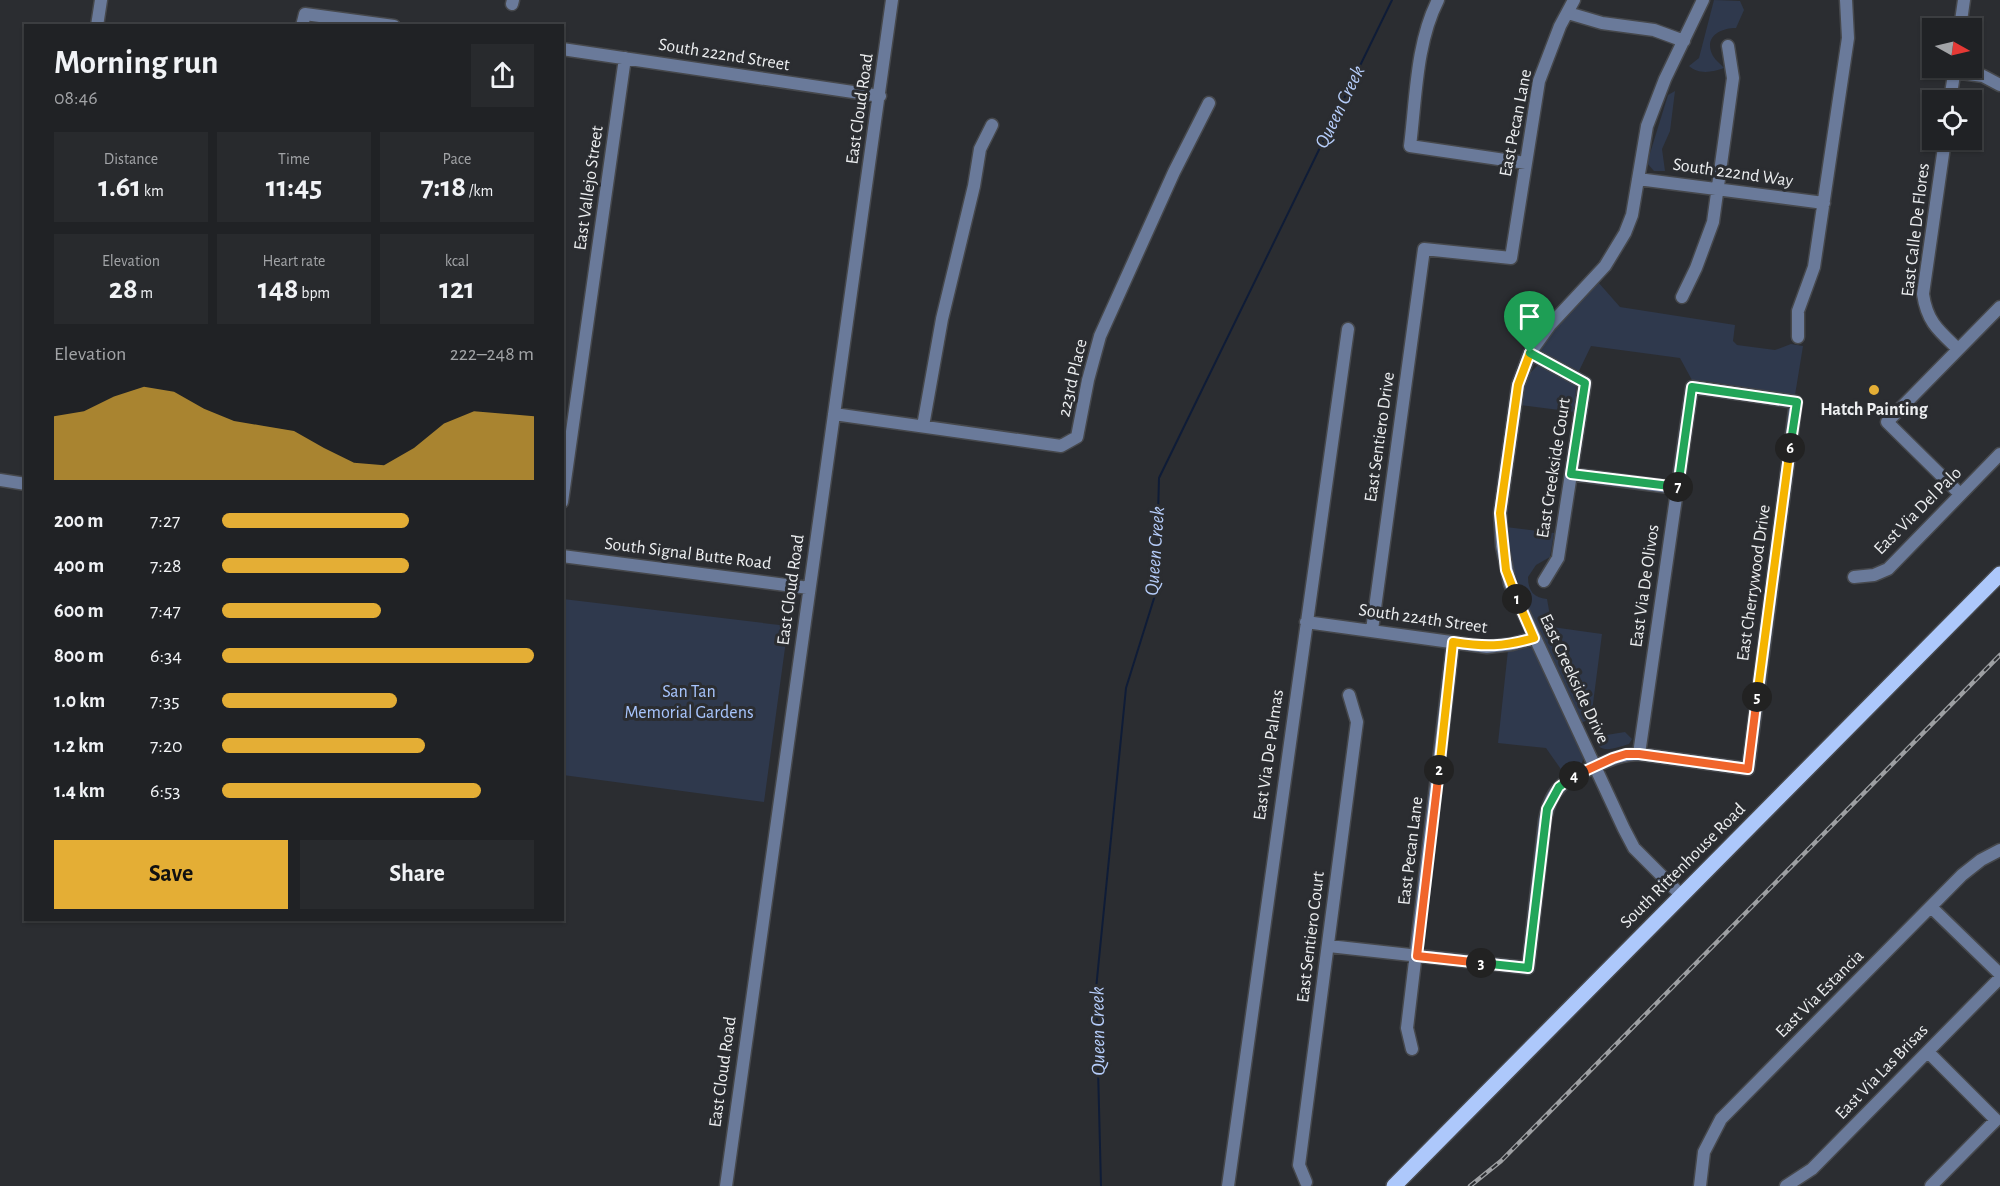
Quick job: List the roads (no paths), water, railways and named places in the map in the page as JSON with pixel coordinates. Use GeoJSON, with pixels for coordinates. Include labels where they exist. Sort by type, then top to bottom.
{"type":"FeatureCollection","features":[{"type":"Feature","properties":{"kind":"main road","name":"South Rittenhouse Road"},"geometry":{"type":"LineString","coordinates":[[1394,1186],[2000,574]]}},
{"type":"Feature","properties":{"kind":"street"},"geometry":{"type":"LineString","coordinates":[[97,24],[101,0]]}},
{"type":"Feature","properties":{"kind":"street","name":"East Cloud Road"},"geometry":{"type":"LineString","coordinates":[[726,1186],[892,0]]}},
{"type":"Feature","properties":{"kind":"street"},"geometry":{"type":"LineString","coordinates":[[1438,0],[1433,9],[1420,64],[1410,146],[1526,163]]}},
{"type":"Feature","properties":{"kind":"street","name":"East Pecan Lane"},"geometry":{"type":"LineString","coordinates":[[1424,249],[1511,258],[1539,81],[1560,26],[1574,0]]}},
{"type":"Feature","properties":{"kind":"street","name":"East Creekside Drive"},"geometry":{"type":"LineString","coordinates":[[1681,895],[1630,841],[1510,584],[1500,525],[1518,385],[1530,353],[1550,325],[1605,266],[1616,250],[1632,215],[1653,110],[1703,0]]}},
{"type":"Feature","properties":{"kind":"street"},"geometry":{"type":"LineString","coordinates":[[1798,337],[1798,311],[1814,267],[1848,38],[1846,0]]}},
{"type":"Feature","properties":{"kind":"street"},"geometry":{"type":"LineString","coordinates":[[1961,18],[1964,0]]}},
{"type":"Feature","properties":{"kind":"street"},"geometry":{"type":"LineString","coordinates":[[1568,13],[1602,23],[1654,30],[1683,41]]}},
{"type":"Feature","properties":{"kind":"street"},"geometry":{"type":"LineString","coordinates":[[303,20],[364,24]]}},
{"type":"Feature","properties":{"kind":"street"},"geometry":{"type":"LineString","coordinates":[[1682,297],[1696,268],[1713,222],[1733,78],[1728,46]]}},
{"type":"Feature","properties":{"kind":"street","name":"South 222nd Street"},"geometry":{"type":"LineString","coordinates":[[564,49],[880,96]]}},
{"type":"Feature","properties":{"kind":"street","name":"East Vallejo Street"},"geometry":{"type":"LineString","coordinates":[[564,488],[625,58]]}},
{"type":"Feature","properties":{"kind":"street"},"geometry":{"type":"LineString","coordinates":[[1982,76],[2000,85]]}},
{"type":"Feature","properties":{"kind":"street","name":"223rd Place"},"geometry":{"type":"LineString","coordinates":[[834,414],[1061,446],[1077,437],[1088,380],[1100,336],[1174,172],[1209,103]]}},
{"type":"Feature","properties":{"kind":"street"},"geometry":{"type":"LineString","coordinates":[[923,426],[942,319],[974,186],[980,149],[992,125]]}},
{"type":"Feature","properties":{"kind":"street","name":"East Calle De Flores"},"geometry":{"type":"LineString","coordinates":[[1944,150],[1923,294],[1926,312],[1931,320],[1958,349]]}},
{"type":"Feature","properties":{"kind":"street","name":"South 222nd Way"},"geometry":{"type":"LineString","coordinates":[[1638,179],[1824,203]]}},
{"type":"Feature","properties":{"kind":"street","name":"East Sentiero Drive"},"geometry":{"type":"LineString","coordinates":[[1372,630],[1424,249]]}},
{"type":"Feature","properties":{"kind":"street"},"geometry":{"type":"LineString","coordinates":[[1960,494],[1887,422],[2000,307]]}},
{"type":"Feature","properties":{"kind":"street","name":"East Via De Palmas"},"geometry":{"type":"LineString","coordinates":[[1228,1186],[1348,329]]}},
{"type":"Feature","properties":{"kind":"street","name":"East Creekside Court"},"geometry":{"type":"LineString","coordinates":[[1530,353],[1585,383],[1558,558],[1544,581]]}},
{"type":"Feature","properties":{"kind":"street","name":"East Via De Olivos"},"geometry":{"type":"LineString","coordinates":[[1639,754],[1692,387],[1797,402]]}},
{"type":"Feature","properties":{"kind":"street","name":"East Cherrywood Drive"},"geometry":{"type":"LineString","coordinates":[[1639,754],[1748,769],[1797,402]]}},
{"type":"Feature","properties":{"kind":"street","name":"East Via Del Palo"},"geometry":{"type":"LineString","coordinates":[[1854,577],[1874,575],[1888,569],[2000,454]]}},
{"type":"Feature","properties":{"kind":"street"},"geometry":{"type":"LineString","coordinates":[[1571,474],[1677,488]]}},
{"type":"Feature","properties":{"kind":"street"},"geometry":{"type":"LineString","coordinates":[[0,480],[24,484]]}},
{"type":"Feature","properties":{"kind":"street","name":"South Signal Butte Road"},"geometry":{"type":"LineString","coordinates":[[564,556],[809,588]]}},
{"type":"Feature","properties":{"kind":"street","name":"South 224th Street"},"geometry":{"type":"LineString","coordinates":[[1306,622],[1495,647],[1534,638]]}},
{"type":"Feature","properties":{"kind":"street","name":"East Pecan Lane"},"geometry":{"type":"LineString","coordinates":[[1412,1049],[1407,1028],[1453,642]]}},
{"type":"Feature","properties":{"kind":"street","name":"East Sentiero Court"},"geometry":{"type":"LineString","coordinates":[[1306,1182],[1299,1165],[1357,722],[1349,695]]}},
{"type":"Feature","properties":{"kind":"street"},"geometry":{"type":"LineString","coordinates":[[1329,946],[1528,968],[1547,809],[1551,797],[1563,783],[1595,766],[1626,754],[1639,754]]}},
{"type":"Feature","properties":{"kind":"street","name":"East Via Estancia"},"geometry":{"type":"LineString","coordinates":[[1700,1186],[1704,1152],[1721,1119],[1971,868],[2000,849]]}},
{"type":"Feature","properties":{"kind":"street"},"geometry":{"type":"LineString","coordinates":[[1931,907],[2000,974]]}},
{"type":"Feature","properties":{"kind":"street","name":"East Via Las Brisas"},"geometry":{"type":"LineString","coordinates":[[1786,1186],[1812,1169],[2000,978]]}},
{"type":"Feature","properties":{"kind":"street"},"geometry":{"type":"LineString","coordinates":[[1928,1052],[1996,1120],[1931,1186]]}},
{"type":"Feature","properties":{"kind":"waterway","name":"Queen Creek"},"geometry":{"type":"LineString","coordinates":[[1101,1186],[1096,989],[1126,688],[1156,592],[1159,478],[1392,0]]}},
{"type":"Feature","properties":{"kind":"railway"},"geometry":{"type":"LineString","coordinates":[[1470,1186],[1501,1161],[2000,655]]}},
{"type":"Feature","properties":{"kind":"place","name":"Hatch Painting"},"geometry":{"type":"Point","coordinates":[1874,390]}},
{"type":"Feature","properties":{"kind":"park label","name":"San Tan Memorial Gardens"},"geometry":{"type":"Point","coordinates":[689,702]}}]}
